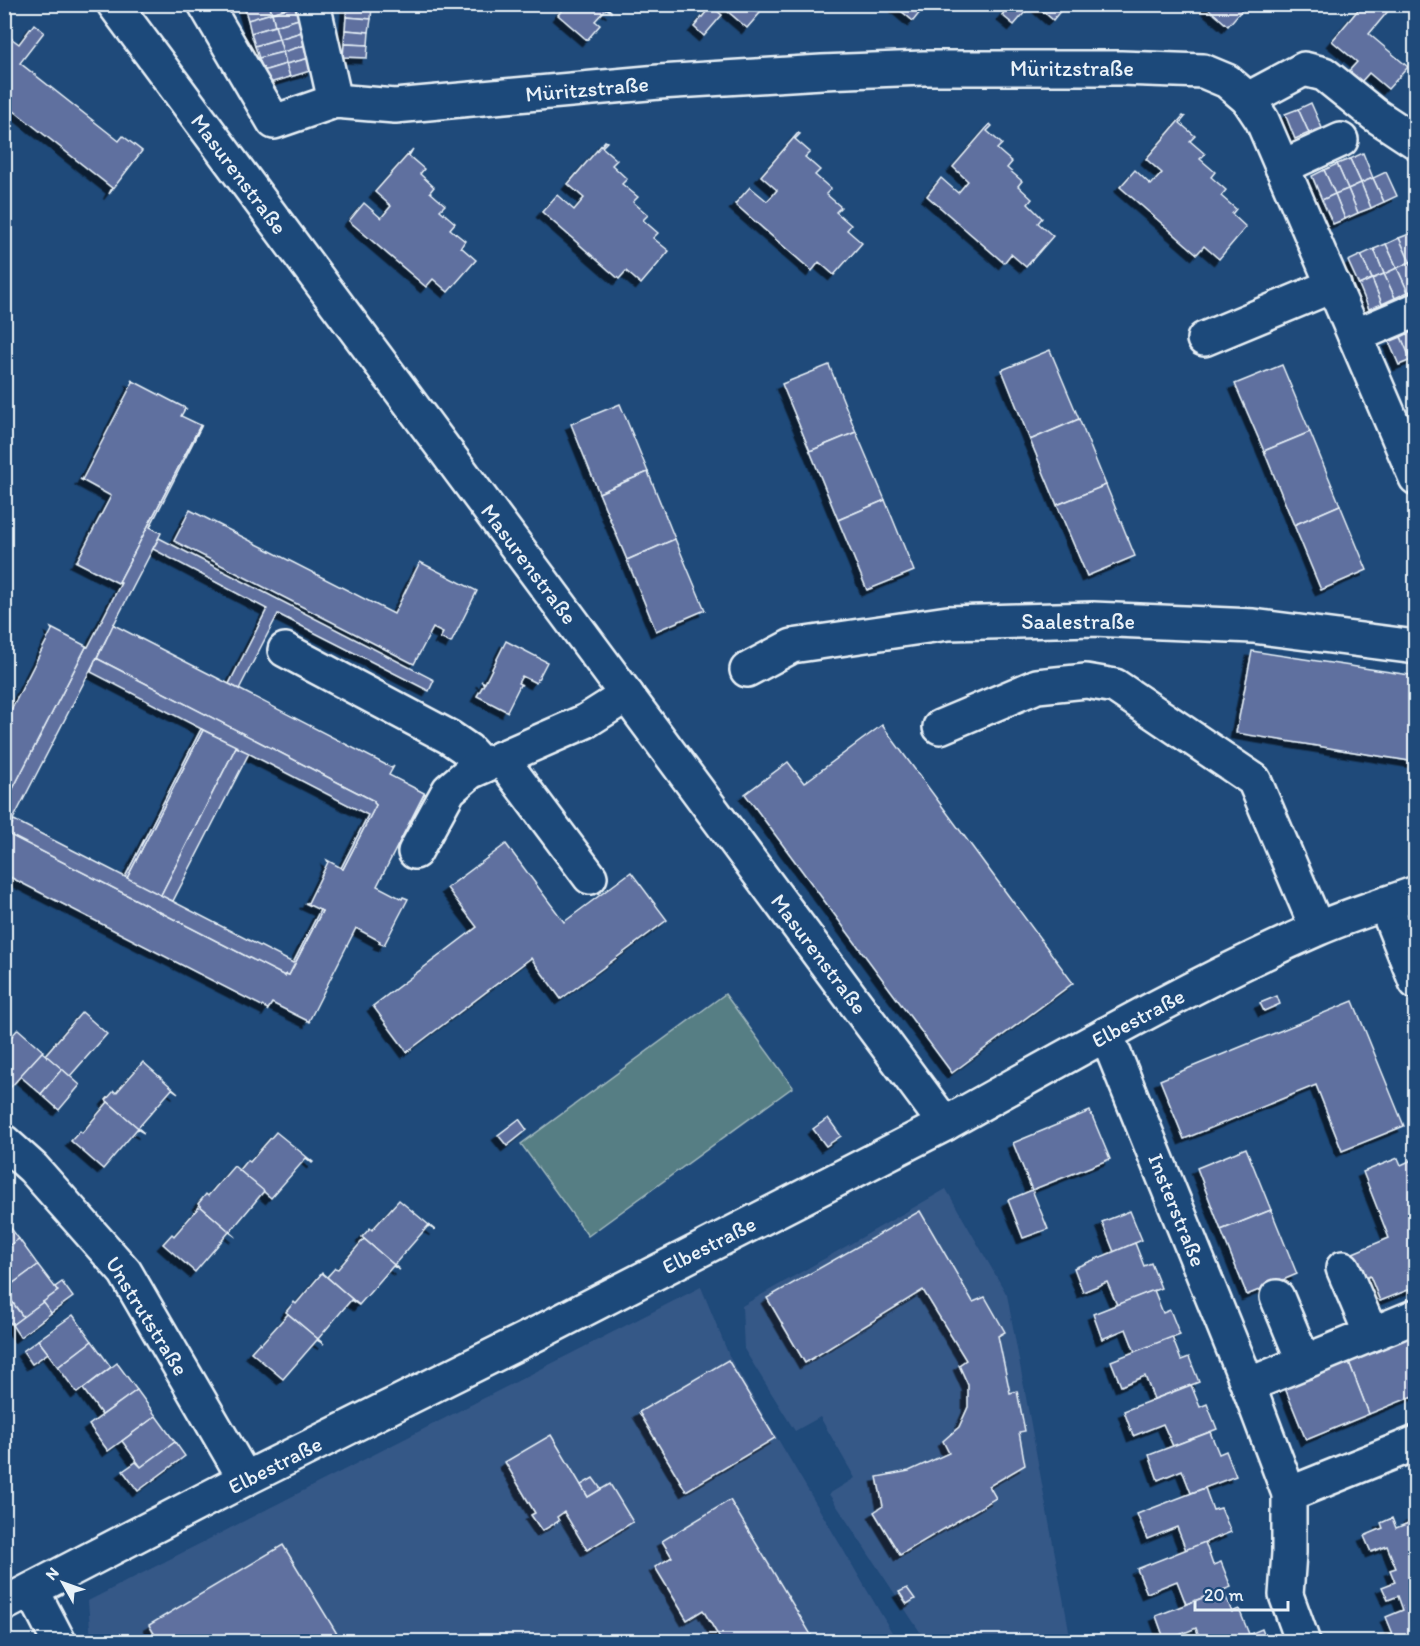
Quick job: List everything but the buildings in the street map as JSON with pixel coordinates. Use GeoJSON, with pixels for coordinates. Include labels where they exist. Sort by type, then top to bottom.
{"type":"FeatureCollection","features":[{"type":"Feature","properties":{"kind":"street","name":"Masurenstraße"},"geometry":{"type":"LineString","coordinates":[[114,4],[945,1124]]}},
{"type":"Feature","properties":{"kind":"street"},"geometry":{"type":"LineString","coordinates":[[206,4],[274,122],[335,101],[313,4]]}},
{"type":"Feature","properties":{"kind":"street","name":"Müritzstraße"},"geometry":{"type":"LineString","coordinates":[[335,101],[395,106],[659,82],[924,68],[1121,68],[1203,71],[1227,81],[1248,99],[1262,120],[1416,478]]}},
{"type":"Feature","properties":{"kind":"street"},"geometry":{"type":"LineString","coordinates":[[1248,99],[1304,69],[1324,74],[1375,115],[1416,142]]}},
{"type":"Feature","properties":{"kind":"street"},"geometry":{"type":"LineString","coordinates":[[1282,167],[1341,140]]}},
{"type":"Feature","properties":{"kind":"street"},"geometry":{"type":"LineString","coordinates":[[1204,339],[1334,285]]}},
{"type":"Feature","properties":{"kind":"street"},"geometry":{"type":"LineString","coordinates":[[1355,336],[1416,310]]}},
{"type":"Feature","properties":{"kind":"street","name":"Saalestraße"},"geometry":{"type":"LineString","coordinates":[[747,670],[792,646],[948,623],[1093,619],[1253,626],[1416,647]]}},
{"type":"Feature","properties":{"kind":"street"},"geometry":{"type":"LineString","coordinates":[[285,650],[492,762],[590,877]]}},
{"type":"Feature","properties":{"kind":"street"},"geometry":{"type":"LineString","coordinates":[[940,727],[1037,686],[1086,681],[1115,686],[1254,780],[1317,928]]}},
{"type":"Feature","properties":{"kind":"street"},"geometry":{"type":"LineString","coordinates":[[415,852],[449,790],[470,772],[586,721],[627,696]]}},
{"type":"Feature","properties":{"kind":"street","name":"Elbestraße"},"geometry":{"type":"LineString","coordinates":[[18,1597],[245,1479],[542,1331],[945,1124],[1106,1034],[1216,977],[1317,928],[1416,893]]}},
{"type":"Feature","properties":{"kind":"street"},"geometry":{"type":"LineString","coordinates":[[1384,904],[1416,982]]}},
{"type":"Feature","properties":{"kind":"street","name":"Insterstraße"},"geometry":{"type":"LineString","coordinates":[[1106,1034],[1290,1494],[1286,1595],[1303,1641]]}},
{"type":"Feature","properties":{"kind":"street","name":"Unstrutstraße"},"geometry":{"type":"LineString","coordinates":[[4,1142],[33,1168],[124,1272],[245,1479]]}},
{"type":"Feature","properties":{"kind":"street"},"geometry":{"type":"LineString","coordinates":[[1343,1268],[1371,1334]]}},
{"type":"Feature","properties":{"kind":"street"},"geometry":{"type":"LineString","coordinates":[[1277,1297],[1304,1362]]}},
{"type":"Feature","properties":{"kind":"street"},"geometry":{"type":"LineString","coordinates":[[1248,1385],[1416,1316]]}},
{"type":"Feature","properties":{"kind":"street"},"geometry":{"type":"LineString","coordinates":[[1290,1494],[1416,1443]]}},
{"type":"Feature","properties":{"kind":"street"},"geometry":{"type":"LineString","coordinates":[[18,1597],[59,1641]]}},
{"type":"Feature","properties":{"kind":"shaded area"},"geometry":{"type":"Polygon","coordinates":[[[946,1189],[1007,1295],[1071,1641],[926,1641],[829,1494],[855,1478],[820,1417],[795,1431],[744,1349],[742,1306],[946,1189]]]}},
{"type":"Feature","properties":{"kind":"shaded area"},"geometry":{"type":"Polygon","coordinates":[[[701,1287],[730,1358],[897,1641],[91,1641],[88,1601],[701,1287]]]}},
{"type":"Feature","properties":{"kind":"green space"},"geometry":{"type":"Polygon","coordinates":[[[725,994],[793,1087],[588,1236],[521,1144],[725,994]]]}}]}
